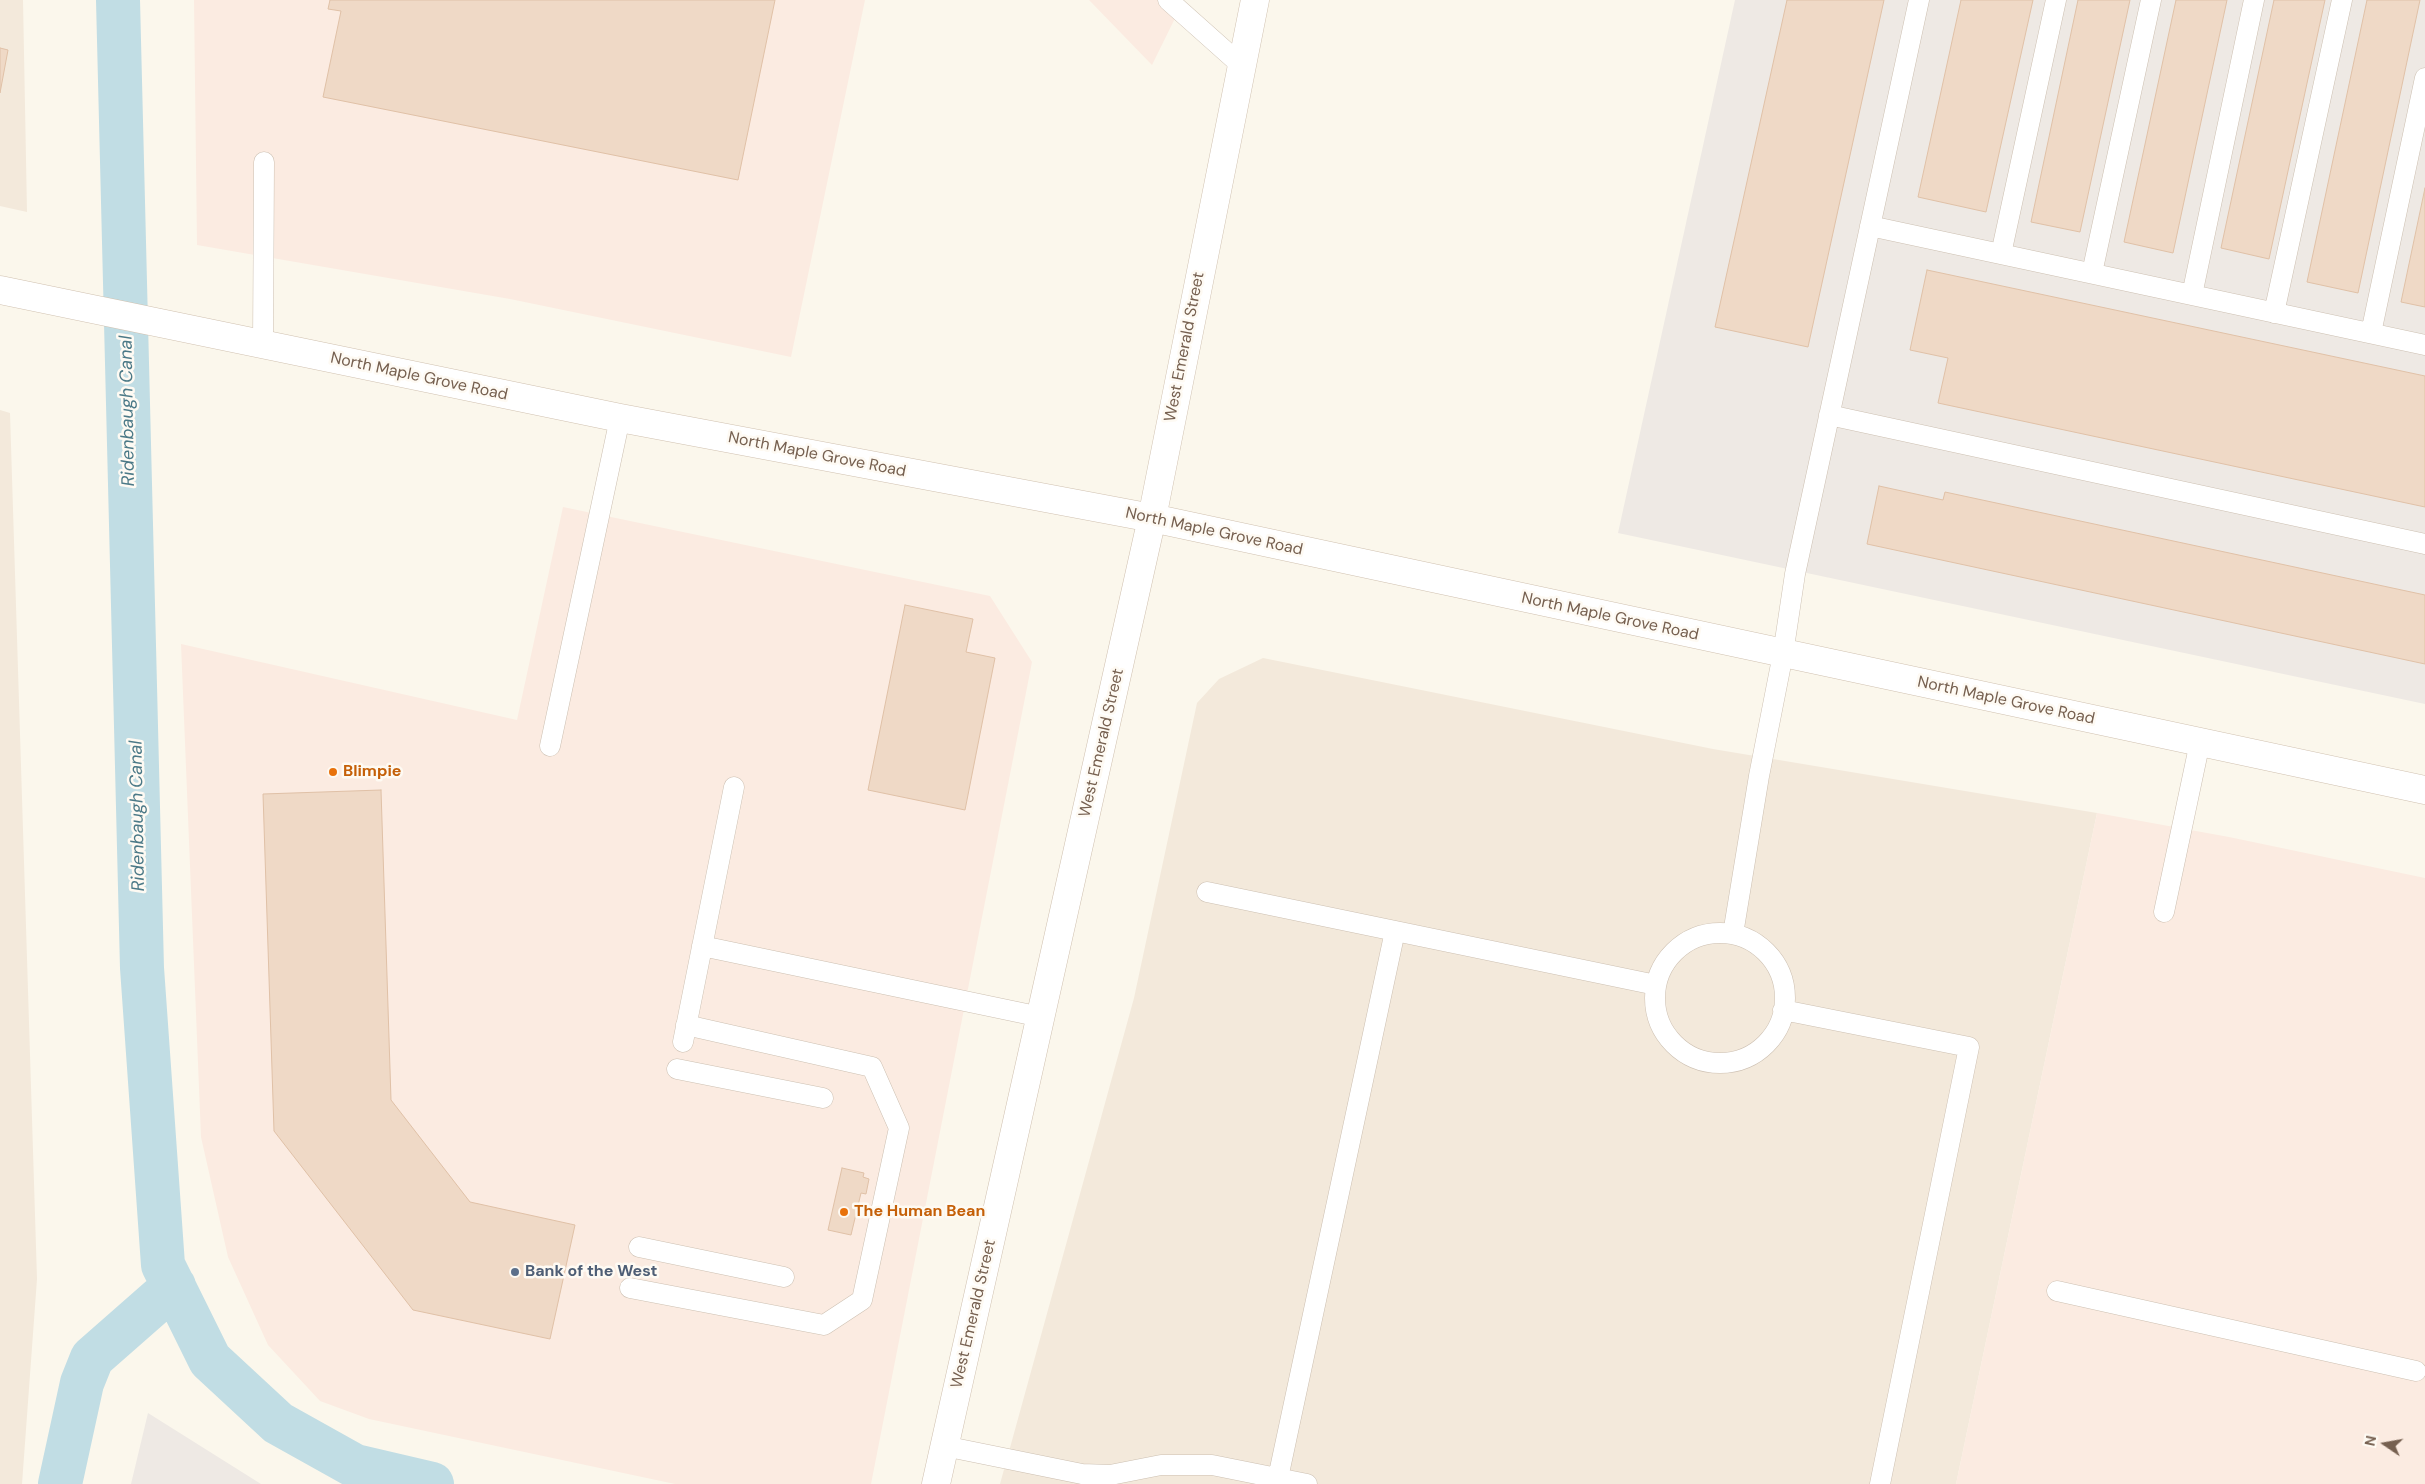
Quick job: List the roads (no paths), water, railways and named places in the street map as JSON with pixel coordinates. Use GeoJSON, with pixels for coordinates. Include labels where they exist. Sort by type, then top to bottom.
{"type":"FeatureCollection","features":[{"type":"Feature","properties":{"kind":"main road","name":"West Emerald Street"},"geometry":{"type":"LineString","coordinates":[[936,1484],[1152,518],[1255,0]]}},
{"type":"Feature","properties":{"kind":"main road","name":"North Maple Grove Road"},"geometry":{"type":"LineString","coordinates":[[0,290],[620,418],[1152,518],[2425,790]]}},
{"type":"Feature","properties":{"kind":"lane"},"geometry":{"type":"LineString","coordinates":[[1168,0],[1241,65]]}},
{"type":"Feature","properties":{"kind":"lane"},"geometry":{"type":"LineString","coordinates":[[1733,934],[1759,776],[1783,654],[1795,574],[1919,0]]}},
{"type":"Feature","properties":{"kind":"lane"},"geometry":{"type":"LineString","coordinates":[[2001,254],[2056,0]]}},
{"type":"Feature","properties":{"kind":"lane"},"geometry":{"type":"LineString","coordinates":[[2092,274],[2151,0]]}},
{"type":"Feature","properties":{"kind":"lane"},"geometry":{"type":"LineString","coordinates":[[2192,295],[2254,0]]}},
{"type":"Feature","properties":{"kind":"lane"},"geometry":{"type":"LineString","coordinates":[[2274,313],[2342,0]]}},
{"type":"Feature","properties":{"kind":"lane"},"geometry":{"type":"LineString","coordinates":[[2370,333],[2425,78]]}},
{"type":"Feature","properties":{"kind":"lane"},"geometry":{"type":"LineString","coordinates":[[263,345],[264,162]]}},
{"type":"Feature","properties":{"kind":"lane"},"geometry":{"type":"LineString","coordinates":[[1870,226],[2425,345]]}},
{"type":"Feature","properties":{"kind":"lane"},"geometry":{"type":"LineString","coordinates":[[1829,415],[2425,544]]}},
{"type":"Feature","properties":{"kind":"lane"},"geometry":{"type":"LineString","coordinates":[[550,746],[620,418]]}},
{"type":"Feature","properties":{"kind":"lane"},"geometry":{"type":"LineString","coordinates":[[2164,912],[2200,742]]}},
{"type":"Feature","properties":{"kind":"lane"},"geometry":{"type":"LineString","coordinates":[[630,1288],[824,1325],[862,1300],[894,1148],[898,1128],[872,1067],[684,1033],[734,787]]}},
{"type":"Feature","properties":{"kind":"lane"},"geometry":{"type":"LineString","coordinates":[[1207,892],[1656,985]]}},
{"type":"Feature","properties":{"kind":"lane"},"geometry":{"type":"LineString","coordinates":[[1278,1478],[1395,931]]}},
{"type":"Feature","properties":{"kind":"lane"},"geometry":{"type":"LineString","coordinates":[[1712,934],[1733,934],[1753,942],[1770,957],[1781,976],[1785,997],[1782,1018],[1772,1038],[1756,1053],[1735,1061],[1714,1063],[1692,1058],[1674,1045],[1662,1028],[1655,1007],[1656,985],[1663,966],[1676,950],[1693,939],[1712,934]]}},
{"type":"Feature","properties":{"kind":"lane"},"geometry":{"type":"LineString","coordinates":[[702,946],[1041,1016]]}},
{"type":"Feature","properties":{"kind":"lane"},"geometry":{"type":"LineString","coordinates":[[1782,1010],[1969,1047],[1880,1484]]}},
{"type":"Feature","properties":{"kind":"lane"},"geometry":{"type":"LineString","coordinates":[[677,1069],[824,1098]]}},
{"type":"Feature","properties":{"kind":"lane"},"geometry":{"type":"LineString","coordinates":[[639,1247],[784,1277]]}},
{"type":"Feature","properties":{"kind":"lane"},"geometry":{"type":"LineString","coordinates":[[2057,1291],[2416,1371]]}},
{"type":"Feature","properties":{"kind":"lane"},"geometry":{"type":"LineString","coordinates":[[944,1446],[1082,1474],[1110,1475],[1161,1465],[1212,1465],[1307,1484]]}},
{"type":"Feature","properties":{"kind":"waterway","name":"Ridenbaugh Canal"},"geometry":{"type":"LineString","coordinates":[[118,0],[142,968],[163,1265],[210,1360],[278,1423],[355,1466],[432,1484]]}},
{"type":"Feature","properties":{"kind":"waterway"},"geometry":{"type":"LineString","coordinates":[[60,1484],[82,1383],[92,1358],[174,1286]]}},
{"type":"Feature","properties":{"kind":"place","name":"Blimpie"},"geometry":{"type":"Point","coordinates":[333,772]}},
{"type":"Feature","properties":{"kind":"place","name":"The Human Bean"},"geometry":{"type":"Point","coordinates":[844,1212]}},
{"type":"Feature","properties":{"kind":"place","name":"Bank of the West"},"geometry":{"type":"Point","coordinates":[515,1272]}}]}
